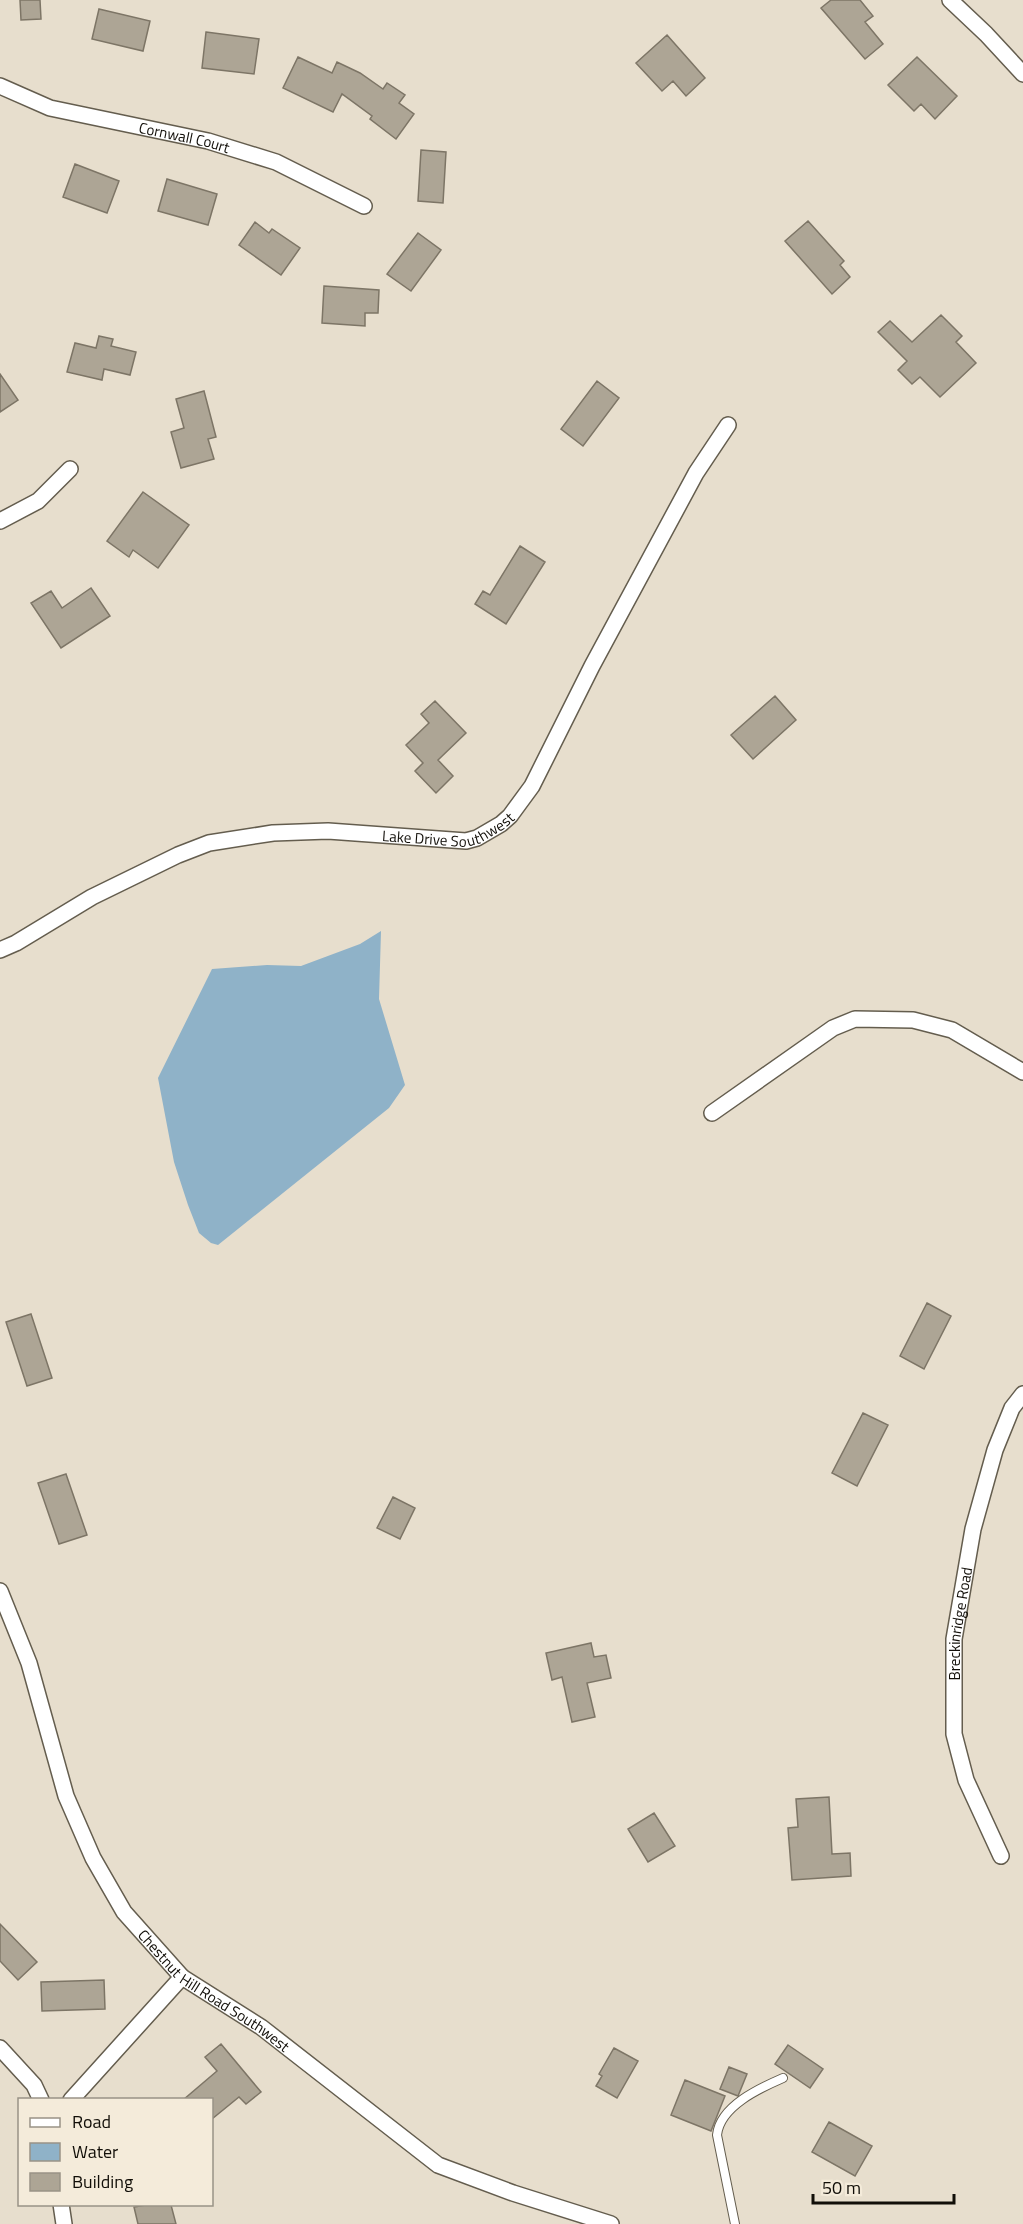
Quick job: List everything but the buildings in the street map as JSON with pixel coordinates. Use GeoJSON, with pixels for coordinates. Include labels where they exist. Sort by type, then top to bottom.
{"type":"FeatureCollection","features":[{"type":"Feature","properties":{"kind":"street"},"geometry":{"type":"LineString","coordinates":[[950,0],[1023,74]]}},
{"type":"Feature","properties":{"kind":"street","name":"Cornwall Court"},"geometry":{"type":"LineString","coordinates":[[0,86],[50,108],[208,141],[276,162],[364,206]]}},
{"type":"Feature","properties":{"kind":"street","name":"Lake Drive Southwest"},"geometry":{"type":"LineString","coordinates":[[0,950],[16,943],[92,897],[178,855],[209,843],[273,833],[328,831],[466,842],[501,825],[521,802],[543,767],[592,666],[696,473],[728,425]]}},
{"type":"Feature","properties":{"kind":"street"},"geometry":{"type":"LineString","coordinates":[[0,521],[38,501],[70,469]]}},
{"type":"Feature","properties":{"kind":"street"},"geometry":{"type":"LineString","coordinates":[[712,1113],[833,1028],[855,1018],[913,1020],[952,1030],[1023,1072]]}},
{"type":"Feature","properties":{"kind":"street","name":"Breckinridge Road"},"geometry":{"type":"LineString","coordinates":[[1001,1856],[966,1780],[954,1734],[954,1639],[973,1529],[995,1450],[1012,1408],[1023,1394]]}},
{"type":"Feature","properties":{"kind":"street","name":"Chestnut Hill Road Southwest"},"geometry":{"type":"LineString","coordinates":[[0,1591],[29,1663],[66,1796],[93,1858],[124,1912],[182,1977],[261,2027],[438,2165],[513,2193],[612,2224]]}},
{"type":"Feature","properties":{"kind":"street"},"geometry":{"type":"LineString","coordinates":[[73,2098],[182,1977]]}},
{"type":"Feature","properties":{"kind":"street"},"geometry":{"type":"LineString","coordinates":[[0,2048],[34,2085],[40,2098]]}},
{"type":"Feature","properties":{"kind":"street"},"geometry":{"type":"LineString","coordinates":[[61,2206],[64,2224]]}},
{"type":"Feature","properties":{"kind":"lane"},"geometry":{"type":"LineString","coordinates":[[735,2224],[717,2127],[735,2105],[752,2092],[783,2078]]}},
{"type":"Feature","properties":{"kind":"water"},"geometry":{"type":"Polygon","coordinates":[[[381,931],[379,999],[405,1085],[389,1108],[218,1245],[211,1243],[199,1233],[174,1162],[158,1078],[212,969],[267,965],[301,966],[360,944],[381,931]]]}}]}
